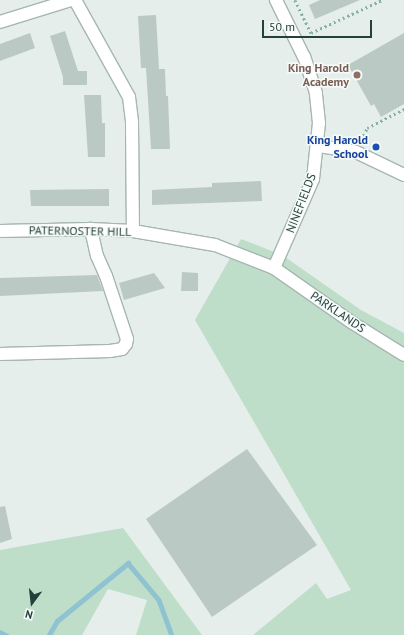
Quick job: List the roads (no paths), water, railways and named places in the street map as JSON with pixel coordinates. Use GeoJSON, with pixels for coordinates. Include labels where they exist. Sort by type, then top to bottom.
{"type":"FeatureCollection","features":[{"type":"Feature","properties":{"kind":"street"},"geometry":{"type":"LineString","coordinates":[[0,22],[71,0]]}},
{"type":"Feature","properties":{"kind":"street"},"geometry":{"type":"LineString","coordinates":[[75,0],[129,97],[132,122],[133,231]]}},
{"type":"Feature","properties":{"kind":"street","name":"NINEFIELDS"},"geometry":{"type":"LineString","coordinates":[[274,268],[310,185],[319,146],[316,93],[304,57],[276,0]]}},
{"type":"Feature","properties":{"kind":"street"},"geometry":{"type":"LineString","coordinates":[[319,146],[356,152],[404,175]]}},
{"type":"Feature","properties":{"kind":"street"},"geometry":{"type":"LineString","coordinates":[[0,354],[24,355],[122,349],[127,339],[106,276],[97,256],[91,229]]}},
{"type":"Feature","properties":{"kind":"street","name":"PATERNOSTER HILL"},"geometry":{"type":"LineString","coordinates":[[0,231],[91,229],[133,231],[215,245],[274,268]]}},
{"type":"Feature","properties":{"kind":"street","name":"PARKLANDS"},"geometry":{"type":"LineString","coordinates":[[274,268],[351,322],[404,355]]}},
{"type":"Feature","properties":{"kind":"waterway"},"geometry":{"type":"LineString","coordinates":[[49,635],[57,621],[128,563],[159,600],[172,635]]}},
{"type":"Feature","properties":{"kind":"waterway"},"geometry":{"type":"LineString","coordinates":[[0,632],[6,635]]}},
{"type":"Feature","properties":{"kind":"place","name":"King Harold Academy"},"geometry":{"type":"Point","coordinates":[357,75]}},
{"type":"Feature","properties":{"kind":"place","name":"King Harold School"},"geometry":{"type":"Point","coordinates":[376,147]}}]}
